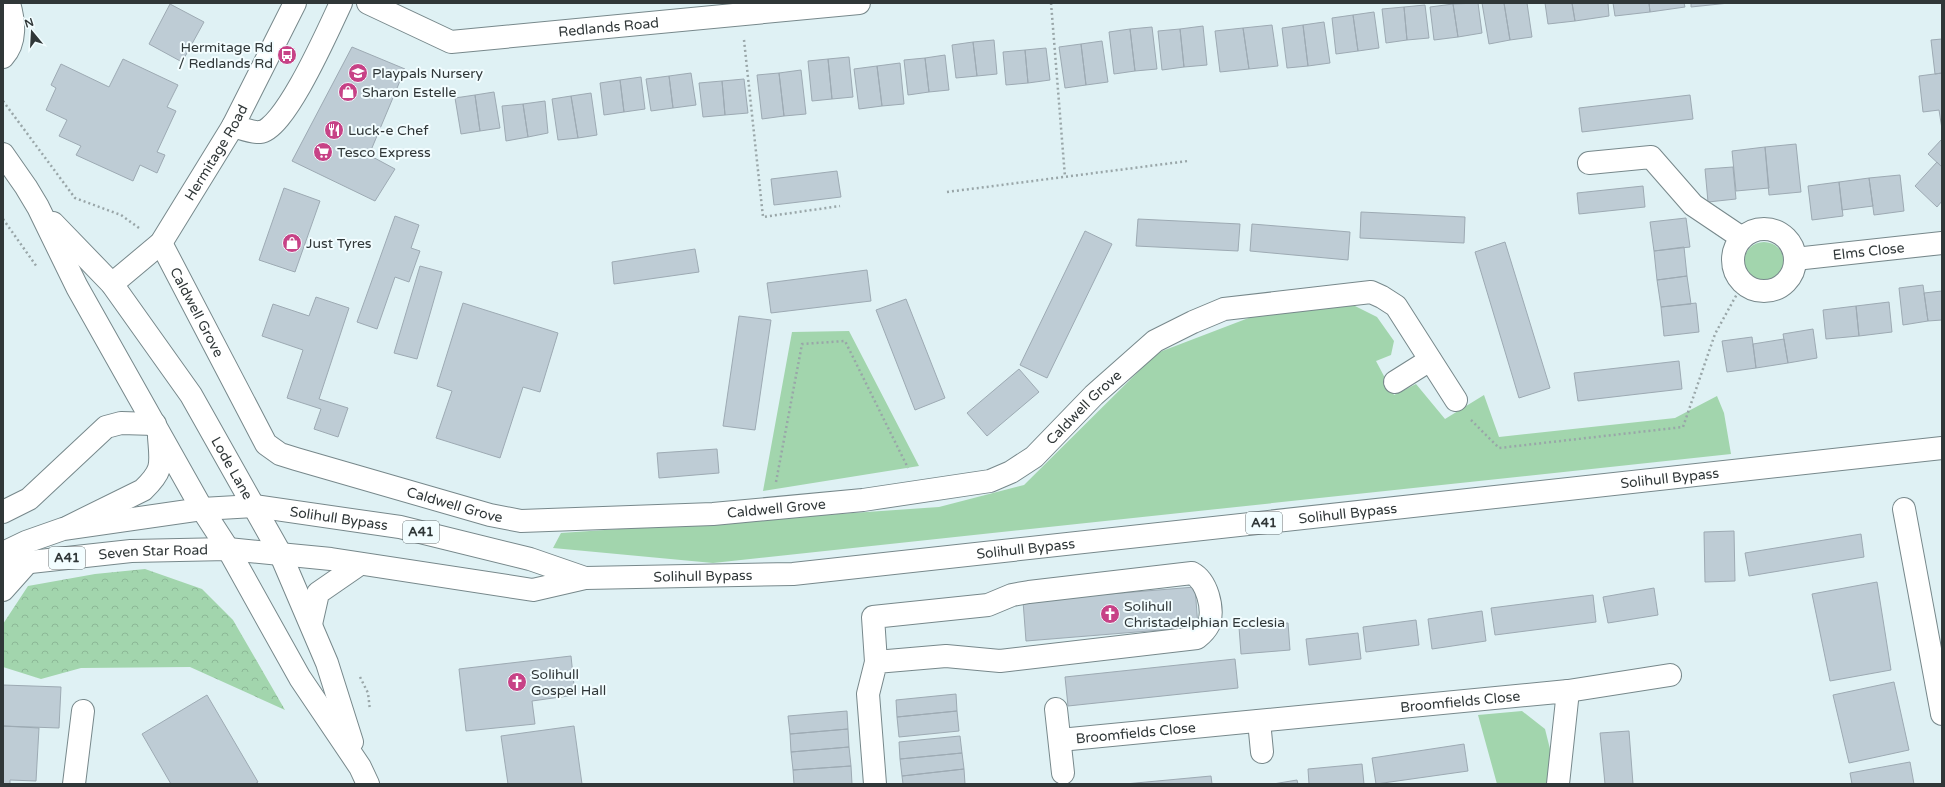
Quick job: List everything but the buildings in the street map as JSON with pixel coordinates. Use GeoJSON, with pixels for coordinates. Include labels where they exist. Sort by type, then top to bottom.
{"type":"FeatureCollection","features":[{"type":"Feature","properties":{"kind":"main road"},"geometry":{"type":"LineString","coordinates":[[3,57],[11,45],[13,29],[13,19],[9,3]]}},
{"type":"Feature","properties":{"kind":"main road","name":"Hermitage Road"},"geometry":{"type":"LineString","coordinates":[[112,284],[161,243],[233,126],[295,3]]}},
{"type":"Feature","properties":{"kind":"main road"},"geometry":{"type":"LineString","coordinates":[[233,126],[260,132],[270,128],[301,86],[342,3]]}},
{"type":"Feature","properties":{"kind":"main road","name":"Redlands Road"},"geometry":{"type":"LineString","coordinates":[[368,3],[451,42],[859,3]]}},
{"type":"Feature","properties":{"kind":"main road","name":"Lode Lane"},"geometry":{"type":"LineString","coordinates":[[3,154],[38,207],[77,286],[202,509],[228,550],[300,678],[364,775]]}},
{"type":"Feature","properties":{"kind":"main road"},"geometry":{"type":"LineString","coordinates":[[1589,163],[1652,157],[1693,206],[1742,238]]}},
{"type":"Feature","properties":{"kind":"main road","name":"Lode Lane"},"geometry":{"type":"LineString","coordinates":[[38,207],[112,284],[191,395],[280,553],[327,663],[364,775]]}},
{"type":"Feature","properties":{"kind":"main road"},"geometry":{"type":"LineString","coordinates":[[1770,230],[1780,234],[1788,241],[1793,249],[1795,259],[1793,270],[1789,278],[1781,286],[1772,290],[1762,291],[1752,289],[1743,283],[1737,275],[1733,261],[1736,246],[1742,238],[1751,232],[1770,230]]}},
{"type":"Feature","properties":{"kind":"main road","name":"Caldwell Grove"},"geometry":{"type":"LineString","coordinates":[[161,243],[266,444],[280,454],[490,516],[521,521],[713,514],[863,500],[990,481],[1011,472],[1034,457],[1094,396],[1155,341],[1193,322],[1224,310],[1371,292],[1396,306],[1456,400]]}},
{"type":"Feature","properties":{"kind":"main road","name":"Elms Close"},"geometry":{"type":"LineString","coordinates":[[1795,259],[1942,243]]}},
{"type":"Feature","properties":{"kind":"main road"},"geometry":{"type":"LineString","coordinates":[[1395,382],[1430,360]]}},
{"type":"Feature","properties":{"kind":"main road"},"geometry":{"type":"LineString","coordinates":[[3,512],[29,499],[106,427],[120,423],[157,427],[161,466],[152,482],[144,490],[63,529]]}},
{"type":"Feature","properties":{"kind":"main road","name":"Solihull Bypass"},"geometry":{"type":"LineString","coordinates":[[280,553],[533,590],[585,578],[794,574],[1942,448]]}},
{"type":"Feature","properties":{"kind":"main road","name":"Seven Star Road"},"geometry":{"type":"LineString","coordinates":[[3,553],[26,542],[63,529],[202,509],[254,506]]}},
{"type":"Feature","properties":{"kind":"main road","name":"Solihull Bypass"},"geometry":{"type":"LineString","coordinates":[[254,506],[400,527],[530,559],[585,578]]}},
{"type":"Feature","properties":{"kind":"main road"},"geometry":{"type":"LineString","coordinates":[[1904,508],[1942,714]]}},
{"type":"Feature","properties":{"kind":"main road","name":"Seven Star Road"},"geometry":{"type":"LineString","coordinates":[[3,565],[131,550],[228,550],[280,553]]}},
{"type":"Feature","properties":{"kind":"main road"},"geometry":{"type":"LineString","coordinates":[[3,590],[28,562]]}},
{"type":"Feature","properties":{"kind":"main road"},"geometry":{"type":"LineString","coordinates":[[311,624],[318,593],[360,564]]}},
{"type":"Feature","properties":{"kind":"main road"},"geometry":{"type":"LineString","coordinates":[[875,784],[868,694],[876,662],[873,617],[988,606],[1012,595],[1029,592],[1192,573],[1199,577],[1205,588],[1208,600],[1210,617],[1208,625],[1204,632],[1196,638],[1000,661],[946,656],[876,662]]}},
{"type":"Feature","properties":{"kind":"main road","name":"Broomfields Close"},"geometry":{"type":"LineString","coordinates":[[1060,740],[1568,691],[1670,675]]}},
{"type":"Feature","properties":{"kind":"main road"},"geometry":{"type":"LineString","coordinates":[[1558,784],[1568,691]]}},
{"type":"Feature","properties":{"kind":"main road","name":"Broomfields Close"},"geometry":{"type":"LineString","coordinates":[[1056,709],[1062,773]]}},
{"type":"Feature","properties":{"kind":"main road"},"geometry":{"type":"LineString","coordinates":[[74,784],[83,711]]}},
{"type":"Feature","properties":{"kind":"main road"},"geometry":{"type":"LineString","coordinates":[[1259,722],[1262,752]]}},
{"type":"Feature","properties":{"kind":"path"},"geometry":{"type":"LineString","coordinates":[[1051,3],[1065,177]]}},
{"type":"Feature","properties":{"kind":"path"},"geometry":{"type":"LineString","coordinates":[[741,15],[763,217],[840,206]]}},
{"type":"Feature","properties":{"kind":"path"},"geometry":{"type":"LineString","coordinates":[[3,101],[75,198],[121,215],[161,243]]}},
{"type":"Feature","properties":{"kind":"path"},"geometry":{"type":"LineString","coordinates":[[947,192],[1188,161]]}},
{"type":"Feature","properties":{"kind":"path"},"geometry":{"type":"LineString","coordinates":[[1456,400],[1456,406],[1499,448],[1683,427],[1715,334],[1743,283]]}},
{"type":"Feature","properties":{"kind":"path"},"geometry":{"type":"LineString","coordinates":[[771,508],[802,344],[845,342],[920,491]]}},
{"type":"Feature","properties":{"kind":"green space"},"geometry":{"type":"Polygon","coordinates":[[[1764,242],[1772,244],[1778,248],[1782,254],[1784,262],[1782,270],[1778,276],[1772,280],[1764,282],[1756,280],[1750,276],[1746,270],[1744,262],[1746,254],[1750,248],[1756,244],[1764,242]]]}},
{"type":"Feature","properties":{"kind":"green space"},"geometry":{"type":"Polygon","coordinates":[[[1351,304],[1377,317],[1394,341],[1391,355],[1376,361],[1394,395],[1416,384],[1445,419],[1484,395],[1499,437],[1675,418],[1717,396],[1724,413],[1731,454],[713,563],[553,548],[561,533],[939,507],[1024,485],[1157,353],[1259,314],[1351,304]]]}},
{"type":"Feature","properties":{"kind":"green space"},"geometry":{"type":"Polygon","coordinates":[[[849,331],[919,466],[763,491],[792,332],[849,331]]]}},
{"type":"Feature","properties":{"kind":"green space"},"geometry":{"type":"Polygon","coordinates":[[[145,569],[202,589],[233,620],[285,710],[190,667],[81,668],[41,679],[3,667],[3,624],[28,586],[95,574],[145,569]]]}},
{"type":"Feature","properties":{"kind":"green space"},"geometry":{"type":"Polygon","coordinates":[[[1522,711],[1545,729],[1552,757],[1548,784],[1497,784],[1478,715],[1522,711]]]}},
{"type":"Feature","properties":{"kind":"place","name":"Hermitage Rd / Redlands Rd"},"geometry":{"type":"Point","coordinates":[287,55]}},
{"type":"Feature","properties":{"kind":"place","name":"Playpals Nursery"},"geometry":{"type":"Point","coordinates":[358,73]}},
{"type":"Feature","properties":{"kind":"place","name":"Sharon Estelle"},"geometry":{"type":"Point","coordinates":[348,92]}},
{"type":"Feature","properties":{"kind":"place","name":"Luck-e Chef"},"geometry":{"type":"Point","coordinates":[334,130]}},
{"type":"Feature","properties":{"kind":"place","name":"Tesco Express"},"geometry":{"type":"Point","coordinates":[323,152]}},
{"type":"Feature","properties":{"kind":"place","name":"Just Tyres"},"geometry":{"type":"Point","coordinates":[292,243]}},
{"type":"Feature","properties":{"kind":"place","name":"Solihull Christadelphian Ecclesia"},"geometry":{"type":"Point","coordinates":[1110,614]}},
{"type":"Feature","properties":{"kind":"place","name":"Solihull Gospel Hall"},"geometry":{"type":"Point","coordinates":[517,682]}}]}
